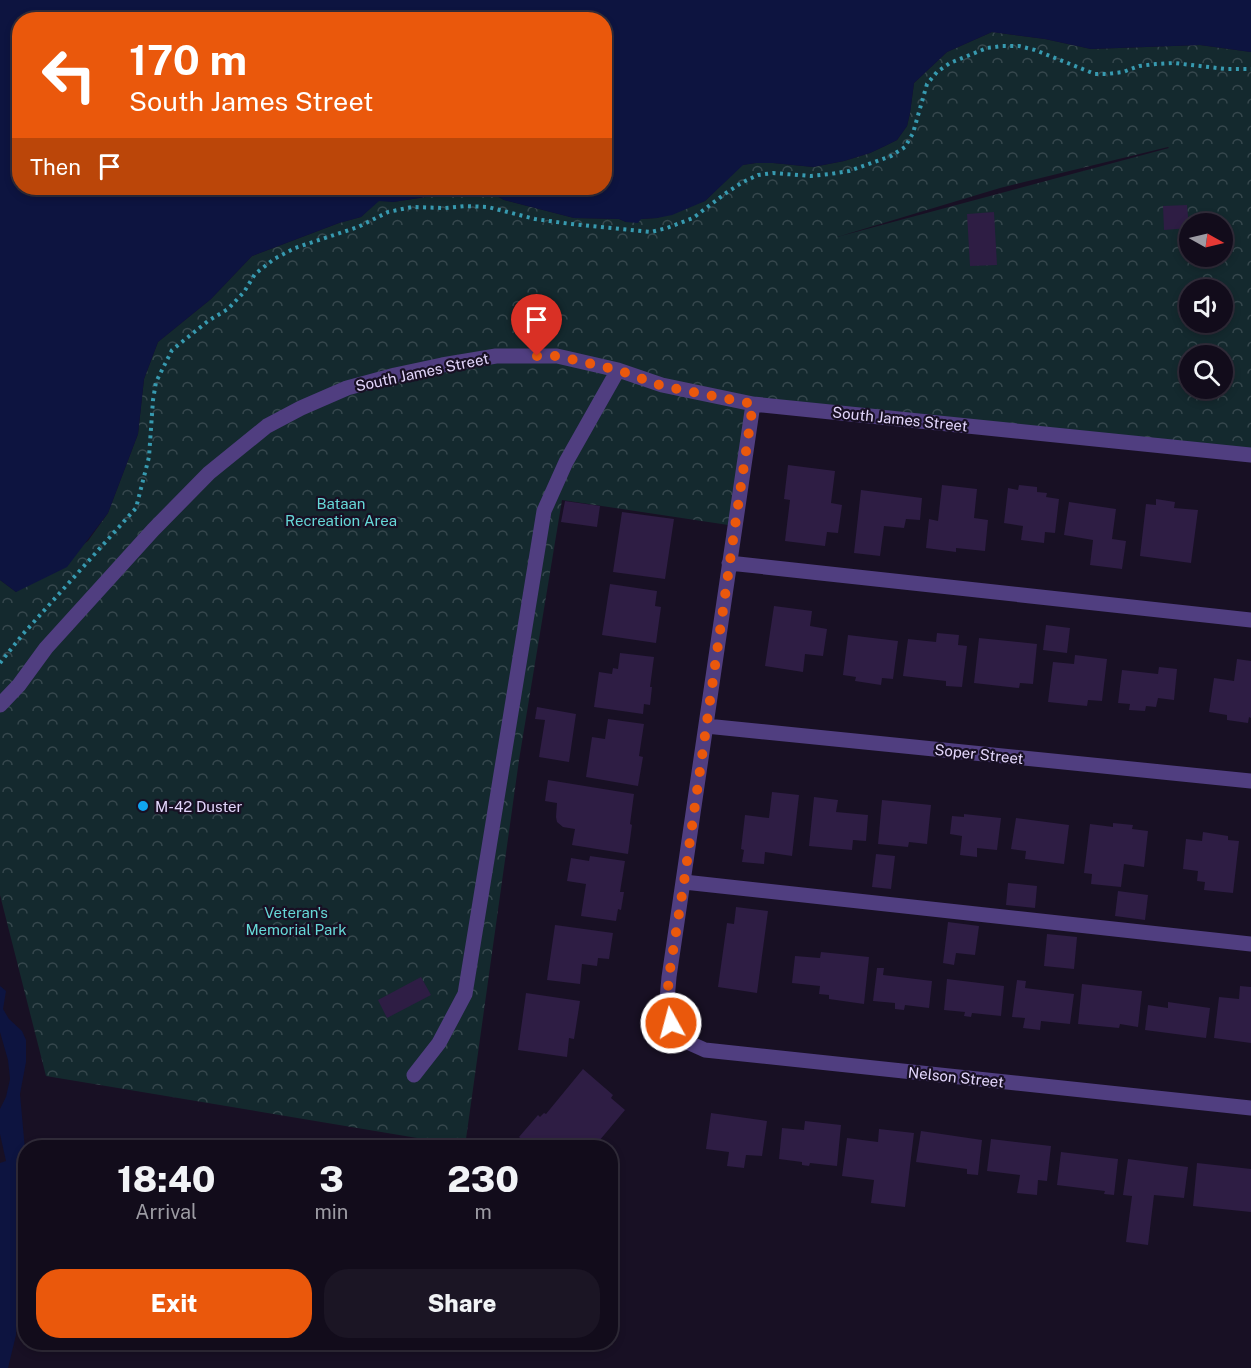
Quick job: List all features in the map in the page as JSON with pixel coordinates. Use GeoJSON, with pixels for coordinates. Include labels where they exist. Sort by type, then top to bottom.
{"type":"FeatureCollection","features":[{"type":"Feature","properties":{"kind":"street","name":"South James Street"},"geometry":{"type":"LineString","coordinates":[[0,705],[19,685],[46,648],[153,530],[209,473],[267,426],[347,388],[442,365],[496,356],[557,356],[618,370],[662,386],[753,404],[1251,455]]}},
{"type":"Feature","properties":{"kind":"street"},"geometry":{"type":"LineString","coordinates":[[414,1075],[439,1043],[465,994],[544,511],[566,462],[618,370]]}},
{"type":"Feature","properties":{"kind":"street"},"geometry":{"type":"LineString","coordinates":[[753,404],[684,882],[1251,944]]}},
{"type":"Feature","properties":{"kind":"street"},"geometry":{"type":"LineString","coordinates":[[729,563],[1251,620]]}},
{"type":"Feature","properties":{"kind":"street","name":"Soper Street"},"geometry":{"type":"LineString","coordinates":[[706,726],[1251,781]]}},
{"type":"Feature","properties":{"kind":"street","name":"Nelson Street"},"geometry":{"type":"LineString","coordinates":[[684,882],[667,1000],[671,1023],[686,1041],[705,1050],[1251,1108]]}},
{"type":"Feature","properties":{"kind":"path"},"geometry":{"type":"LineString","coordinates":[[0,663],[23,634],[136,508],[149,457],[156,382],[172,350],[228,309],[255,274],[295,248],[358,227],[388,212],[412,207],[488,207],[534,219],[571,224],[651,232],[667,228],[693,218],[743,182],[758,176],[773,173],[811,176],[830,174],[849,171],[891,156],[905,147],[913,133],[927,84],[937,72],[950,63],[987,48],[1019,46],[1095,74],[1123,72],[1139,66],[1174,63],[1226,69],[1251,69]]}},
{"type":"Feature","properties":{"kind":"green space"},"geometry":{"type":"Polygon","coordinates":[[[992,32],[1045,39],[1091,49],[1200,45],[1251,52],[1251,455],[754,404],[735,526],[562,500],[519,760],[466,1140],[429,1140],[46,1076],[0,895],[0,580],[16,592],[88,541],[108,513],[138,434],[144,379],[158,342],[211,299],[252,256],[361,217],[379,200],[393,202],[432,196],[495,195],[504,200],[574,218],[619,219],[626,222],[657,218],[705,201],[742,165],[773,163],[813,167],[870,153],[897,140],[907,126],[914,83],[947,52],[992,32]],[[1169,148],[1000,188],[837,237],[1169,148]]]}},
{"type":"Feature","properties":{"kind":"shaded area"},"geometry":{"type":"Polygon","coordinates":[[[0,0],[1251,0],[1251,52],[1200,45],[1091,49],[1045,39],[992,32],[947,52],[914,83],[907,126],[897,140],[870,153],[813,167],[773,163],[743,165],[705,201],[672,215],[641,219],[638,223],[619,219],[574,218],[504,200],[495,195],[612,195],[612,12],[12,12],[12,195],[448,195],[393,202],[379,201],[361,217],[252,256],[211,299],[158,342],[144,379],[138,434],[108,513],[67,567],[16,592],[0,580],[0,0]]]}},
{"type":"Feature","properties":{"kind":"shaded area"},"geometry":{"type":"Polygon","coordinates":[[[0,986],[6,991],[3,1009],[9,1019],[22,1031],[26,1040],[26,1062],[20,1094],[24,1140],[18,1140],[16,1335],[8,1368],[0,1368],[0,1163],[6,1161],[0,1134],[0,1109],[6,1097],[10,1079],[8,1060],[0,1032],[0,986]]]}},
{"type":"Feature","properties":{"kind":"building"},"geometry":{"type":"Polygon","coordinates":[[[1187,205],[1188,213],[1179,213],[1179,229],[1164,230],[1163,206],[1187,205]]]}},
{"type":"Feature","properties":{"kind":"building"},"geometry":{"type":"Polygon","coordinates":[[[994,212],[997,265],[970,266],[967,214],[994,212]]]}},
{"type":"Feature","properties":{"kind":"building"},"geometry":{"type":"Polygon","coordinates":[[[788,465],[835,471],[831,503],[842,505],[838,533],[827,532],[825,546],[785,541],[790,500],[784,499],[788,465]]]}},
{"type":"Feature","properties":{"kind":"building"},"geometry":{"type":"Polygon","coordinates":[[[942,485],[977,489],[974,518],[988,520],[985,551],[956,548],[956,552],[926,548],[929,519],[938,521],[942,485]]]}},
{"type":"Feature","properties":{"kind":"building"},"geometry":{"type":"Polygon","coordinates":[[[1019,485],[1037,487],[1037,492],[1047,493],[1046,497],[1059,499],[1055,533],[1045,532],[1044,543],[1021,540],[1023,526],[1004,523],[1008,488],[1018,490],[1019,485]]]}},
{"type":"Feature","properties":{"kind":"building"},"geometry":{"type":"Polygon","coordinates":[[[861,490],[922,498],[920,520],[906,519],[904,528],[884,526],[880,556],[854,553],[861,490]]]}},
{"type":"Feature","properties":{"kind":"building"},"geometry":{"type":"Polygon","coordinates":[[[1156,499],[1175,502],[1174,508],[1198,510],[1191,563],[1140,556],[1146,504],[1156,505],[1156,499]]]}},
{"type":"Feature","properties":{"kind":"building"},"geometry":{"type":"Polygon","coordinates":[[[565,501],[600,506],[597,527],[561,522],[565,501]]]}},
{"type":"Feature","properties":{"kind":"building"},"geometry":{"type":"Polygon","coordinates":[[[1069,502],[1116,509],[1112,539],[1126,541],[1122,569],[1090,565],[1093,540],[1064,535],[1069,502]]]}},
{"type":"Feature","properties":{"kind":"building"},"geometry":{"type":"Polygon","coordinates":[[[622,512],[674,519],[665,579],[613,572],[622,512]]]}},
{"type":"Feature","properties":{"kind":"building"},"geometry":{"type":"Polygon","coordinates":[[[610,584],[657,591],[655,606],[661,607],[656,643],[602,635],[610,584]]]}},
{"type":"Feature","properties":{"kind":"building"},"geometry":{"type":"Polygon","coordinates":[[[774,606],[812,611],[810,626],[827,629],[823,656],[805,654],[803,672],[765,666],[774,606]]]}},
{"type":"Feature","properties":{"kind":"building"},"geometry":{"type":"Polygon","coordinates":[[[1046,625],[1070,628],[1067,653],[1043,650],[1046,625]]]}},
{"type":"Feature","properties":{"kind":"building"},"geometry":{"type":"Polygon","coordinates":[[[937,633],[959,635],[958,645],[967,646],[962,687],[946,686],[946,681],[903,676],[908,639],[936,642],[937,633]]]}},
{"type":"Feature","properties":{"kind":"building"},"geometry":{"type":"Polygon","coordinates":[[[848,635],[898,641],[893,679],[882,678],[881,685],[855,681],[856,677],[843,675],[848,635]]]}},
{"type":"Feature","properties":{"kind":"building"},"geometry":{"type":"Polygon","coordinates":[[[979,638],[1037,644],[1033,684],[1020,683],[1019,688],[974,683],[979,638]]]}},
{"type":"Feature","properties":{"kind":"building"},"geometry":{"type":"Polygon","coordinates":[[[620,653],[654,657],[650,705],[644,704],[643,714],[594,707],[599,672],[612,674],[613,668],[618,669],[620,653]]]}},
{"type":"Feature","properties":{"kind":"building"},"geometry":{"type":"Polygon","coordinates":[[[1075,655],[1107,659],[1102,701],[1088,700],[1087,706],[1048,702],[1053,662],[1074,664],[1075,655]]]}},
{"type":"Feature","properties":{"kind":"building"},"geometry":{"type":"Polygon","coordinates":[[[1237,659],[1251,661],[1251,718],[1249,717],[1248,723],[1227,720],[1227,715],[1209,712],[1214,678],[1234,681],[1237,659]]]}},
{"type":"Feature","properties":{"kind":"building"},"geometry":{"type":"Polygon","coordinates":[[[1159,667],[1177,669],[1174,700],[1158,698],[1156,707],[1146,706],[1145,711],[1129,710],[1130,704],[1118,703],[1122,670],[1158,674],[1159,667]]]}},
{"type":"Feature","properties":{"kind":"building"},"geometry":{"type":"Polygon","coordinates":[[[537,707],[576,714],[569,762],[539,757],[545,720],[535,719],[537,707]]]}},
{"type":"Feature","properties":{"kind":"building"},"geometry":{"type":"Polygon","coordinates":[[[608,719],[644,724],[639,756],[643,757],[638,786],[586,777],[592,737],[605,739],[608,719]]]}},
{"type":"Feature","properties":{"kind":"building"},"geometry":{"type":"Polygon","coordinates":[[[548,780],[634,794],[628,854],[572,845],[575,829],[563,827],[557,822],[557,803],[545,801],[548,780]]]}},
{"type":"Feature","properties":{"kind":"building"},"geometry":{"type":"Polygon","coordinates":[[[772,792],[799,795],[792,856],[765,852],[764,864],[742,862],[744,850],[741,849],[745,815],[769,818],[772,792]]]}},
{"type":"Feature","properties":{"kind":"building"},"geometry":{"type":"Polygon","coordinates":[[[814,797],[838,800],[836,812],[868,815],[866,841],[853,840],[852,850],[809,846],[814,797]]]}},
{"type":"Feature","properties":{"kind":"building"},"geometry":{"type":"Polygon","coordinates":[[[882,800],[931,805],[927,844],[909,842],[908,847],[878,844],[882,800]]]}},
{"type":"Feature","properties":{"kind":"building"},"geometry":{"type":"Polygon","coordinates":[[[964,814],[1001,818],[997,850],[977,848],[977,857],[960,855],[962,836],[950,834],[952,816],[964,817],[964,814]]]}},
{"type":"Feature","properties":{"kind":"building"},"geometry":{"type":"Polygon","coordinates":[[[1016,818],[1069,825],[1064,864],[1025,859],[1026,851],[1011,849],[1016,818]]]}},
{"type":"Feature","properties":{"kind":"building"},"geometry":{"type":"Polygon","coordinates":[[[1113,823],[1133,825],[1132,829],[1148,831],[1144,867],[1124,864],[1121,887],[1091,884],[1092,874],[1084,873],[1090,824],[1113,827],[1113,823]]]}},
{"type":"Feature","properties":{"kind":"building"},"geometry":{"type":"Polygon","coordinates":[[[1203,832],[1228,836],[1228,840],[1239,841],[1233,893],[1204,890],[1205,882],[1197,881],[1198,871],[1183,869],[1186,839],[1202,841],[1203,832]]]}},
{"type":"Feature","properties":{"kind":"building"},"geometry":{"type":"Polygon","coordinates":[[[876,854],[895,856],[891,889],[872,887],[876,854]]]}},
{"type":"Feature","properties":{"kind":"building"},"geometry":{"type":"Polygon","coordinates":[[[590,856],[625,861],[620,892],[624,892],[621,910],[618,909],[616,921],[581,916],[586,884],[567,881],[571,858],[589,861],[590,856]]]}},
{"type":"Feature","properties":{"kind":"building"},"geometry":{"type":"Polygon","coordinates":[[[1008,883],[1037,886],[1035,908],[1006,905],[1008,883]]]}},
{"type":"Feature","properties":{"kind":"building"},"geometry":{"type":"Polygon","coordinates":[[[1118,891],[1148,895],[1145,920],[1115,916],[1118,891]]]}},
{"type":"Feature","properties":{"kind":"building"},"geometry":{"type":"Polygon","coordinates":[[[736,907],[768,911],[757,993],[718,987],[727,923],[734,924],[736,907]]]}},
{"type":"Feature","properties":{"kind":"building"},"geometry":{"type":"Polygon","coordinates":[[[948,922],[979,926],[975,955],[956,953],[954,965],[943,963],[948,922]]]}},
{"type":"Feature","properties":{"kind":"building"},"geometry":{"type":"Polygon","coordinates":[[[555,925],[613,933],[609,959],[598,958],[597,966],[582,964],[580,984],[547,980],[555,925]]]}},
{"type":"Feature","properties":{"kind":"building"},"geometry":{"type":"Polygon","coordinates":[[[1047,934],[1077,937],[1074,969],[1044,966],[1047,934]]]}},
{"type":"Feature","properties":{"kind":"building"},"geometry":{"type":"Polygon","coordinates":[[[821,952],[869,957],[864,1004],[829,999],[829,995],[819,994],[820,986],[792,983],[795,956],[820,958],[821,952]]]}},
{"type":"Feature","properties":{"kind":"building"},"geometry":{"type":"Polygon","coordinates":[[[877,968],[884,968],[883,975],[932,981],[929,1008],[905,1005],[904,1010],[895,1009],[895,1003],[873,1001],[877,968]]]}},
{"type":"Feature","properties":{"kind":"building"},"geometry":{"type":"Polygon","coordinates":[[[421,977],[431,995],[387,1018],[378,1000],[421,977]]]}},
{"type":"Feature","properties":{"kind":"building"},"geometry":{"type":"Polygon","coordinates":[[[947,979],[1004,986],[1001,1016],[972,1013],[971,1017],[964,1016],[965,1012],[944,1010],[947,979]]]}},
{"type":"Feature","properties":{"kind":"building"},"geometry":{"type":"Polygon","coordinates":[[[1017,980],[1026,981],[1025,988],[1074,994],[1070,1024],[1041,1021],[1040,1030],[1023,1028],[1025,1018],[1012,1017],[1017,980]]]}},
{"type":"Feature","properties":{"kind":"building"},"geometry":{"type":"Polygon","coordinates":[[[1082,984],[1142,991],[1138,1027],[1120,1024],[1119,1028],[1078,1024],[1082,984]]]}},
{"type":"Feature","properties":{"kind":"building"},"geometry":{"type":"Polygon","coordinates":[[[1240,986],[1251,987],[1251,1043],[1214,1038],[1219,997],[1239,999],[1240,986]]]}},
{"type":"Feature","properties":{"kind":"building"},"geometry":{"type":"Polygon","coordinates":[[[526,993],[580,1001],[574,1039],[569,1038],[567,1057],[518,1050],[526,993]]]}},
{"type":"Feature","properties":{"kind":"building"},"geometry":{"type":"Polygon","coordinates":[[[1168,1002],[1210,1008],[1206,1038],[1145,1030],[1148,1005],[1168,1008],[1168,1002]]]}},
{"type":"Feature","properties":{"kind":"building"},"geometry":{"type":"Polygon","coordinates":[[[583,1069],[613,1095],[611,1098],[625,1110],[600,1140],[523,1140],[519,1137],[538,1115],[540,1117],[546,1114],[583,1069]]]}},
{"type":"Feature","properties":{"kind":"building"},"geometry":{"type":"Polygon","coordinates":[[[711,1113],[767,1121],[762,1156],[746,1155],[744,1168],[727,1166],[729,1152],[706,1149],[711,1113]]]}},
{"type":"Feature","properties":{"kind":"building"},"geometry":{"type":"Polygon","coordinates":[[[805,1121],[841,1125],[837,1166],[810,1163],[809,1166],[802,1165],[802,1162],[779,1159],[782,1128],[804,1130],[805,1121]]]}},
{"type":"Feature","properties":{"kind":"building"},"geometry":{"type":"Polygon","coordinates":[[[879,1129],[914,1133],[905,1207],[871,1203],[874,1180],[842,1176],[847,1138],[878,1142],[879,1129]]]}},
{"type":"Feature","properties":{"kind":"building"},"geometry":{"type":"Polygon","coordinates":[[[921,1131],[982,1140],[978,1175],[967,1174],[967,1169],[916,1162],[921,1131]]]}},
{"type":"Feature","properties":{"kind":"building"},"geometry":{"type":"Polygon","coordinates":[[[991,1139],[1051,1146],[1047,1181],[1038,1180],[1037,1195],[1017,1193],[1020,1175],[987,1171],[991,1139]]]}},
{"type":"Feature","properties":{"kind":"building"},"geometry":{"type":"Polygon","coordinates":[[[1061,1152],[1118,1159],[1114,1195],[1104,1194],[1105,1191],[1057,1185],[1061,1152]]]}},
{"type":"Feature","properties":{"kind":"building"},"geometry":{"type":"Polygon","coordinates":[[[1128,1159],[1188,1167],[1184,1198],[1154,1195],[1148,1245],[1126,1242],[1132,1196],[1123,1195],[1128,1159]]]}},
{"type":"Feature","properties":{"kind":"building"},"geometry":{"type":"Polygon","coordinates":[[[1197,1163],[1251,1169],[1251,1212],[1193,1206],[1197,1163]]]}},
{"type":"Feature","properties":{"kind":"place","name":"M-42 Duster"},"geometry":{"type":"Point","coordinates":[143,806]}},
{"type":"Feature","properties":{"kind":"route"},"geometry":{"type":"LineString","coordinates":[[537,356],[557,356],[618,370],[662,386],[753,404],[669,976],[667,1000],[671,1023]]}},
{"type":"Feature","properties":{"kind":"park label","name":"Bataan Recreation Area"},"geometry":{"type":"Point","coordinates":[341,512]}},
{"type":"Feature","properties":{"kind":"park label","name":"Veteran's Memorial Park"},"geometry":{"type":"Point","coordinates":[296,920]}}]}
